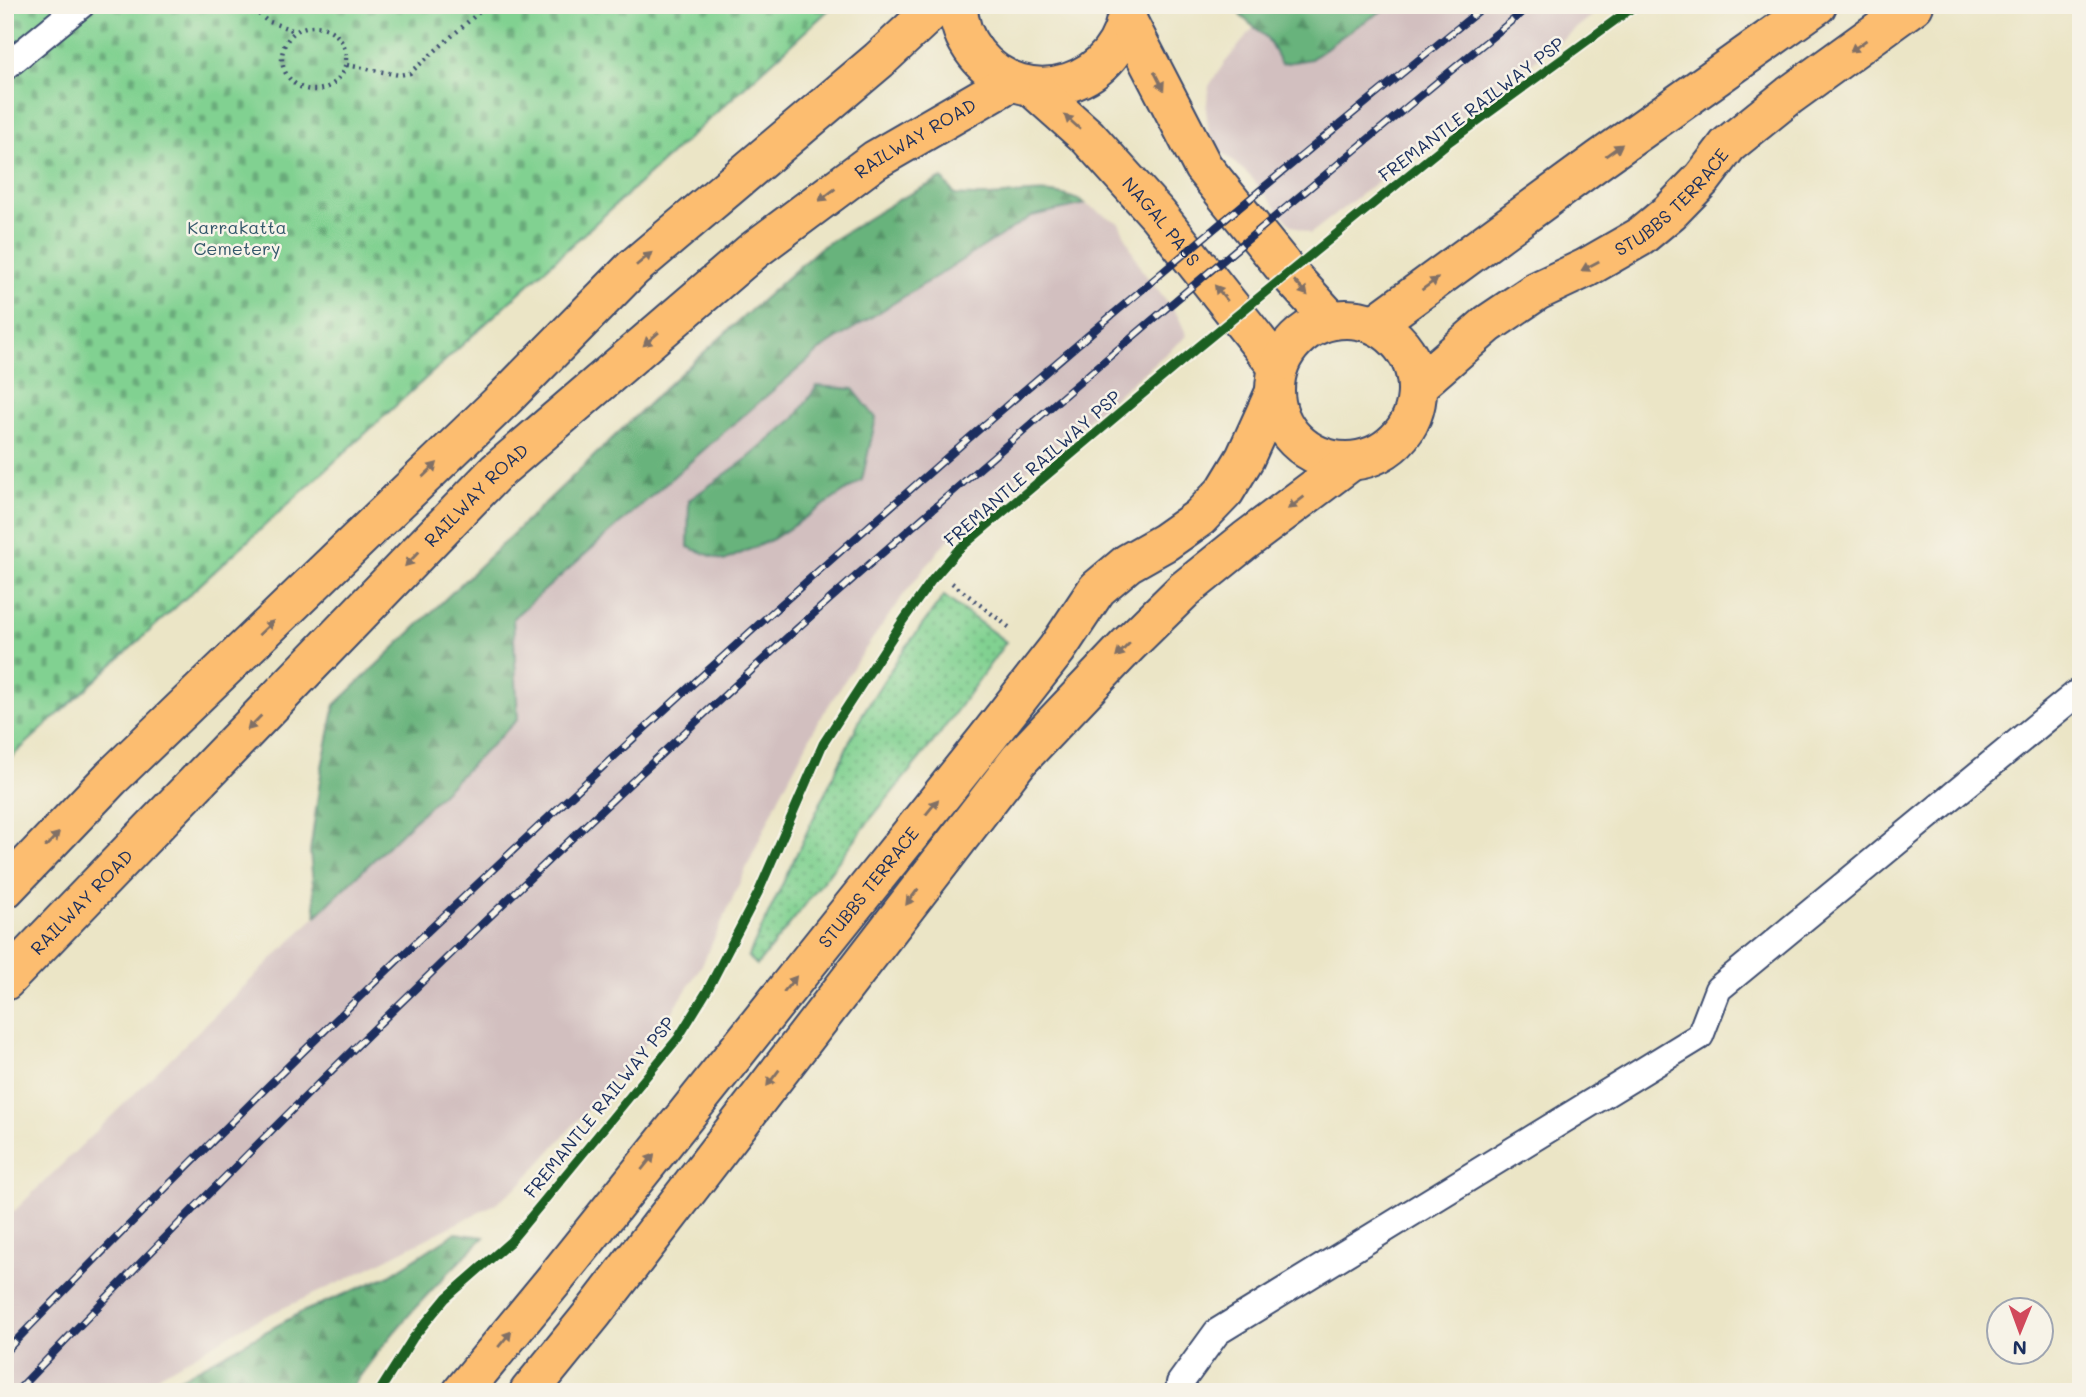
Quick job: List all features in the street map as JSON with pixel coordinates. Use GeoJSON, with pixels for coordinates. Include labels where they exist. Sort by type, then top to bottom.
{"type":"FeatureCollection","features":[{"type":"Feature","properties":{"kind":"main road"},"geometry":{"type":"LineString","coordinates":[[5,889],[111,778],[504,399],[633,268],[879,60],[938,5]]}},
{"type":"Feature","properties":{"kind":"main road","name":"NAGAL PASS"},"geometry":{"type":"LineString","coordinates":[[958,5],[958,16],[967,43],[985,66],[1021,84],[1088,137],[1158,215],[1276,381]]}},
{"type":"Feature","properties":{"kind":"main road"},"geometry":{"type":"LineString","coordinates":[[1375,324],[1817,5]]}},
{"type":"Feature","properties":{"kind":"main road","name":"STUBBS TERRACE"},"geometry":{"type":"LineString","coordinates":[[1418,385],[1488,324],[1537,291],[1586,268],[1640,237],[1670,212],[1703,178],[1728,145],[1790,95],[1914,5]]}},
{"type":"Feature","properties":{"kind":"main road"},"geometry":{"type":"LineString","coordinates":[[1021,84],[1058,86],[1082,78],[1103,64],[1118,44],[1128,13]]}},
{"type":"Feature","properties":{"kind":"main road"},"geometry":{"type":"LineString","coordinates":[[1128,13],[1203,167],[1291,276],[1331,320]]}},
{"type":"Feature","properties":{"kind":"main road","name":"RAILWAY ROAD"},"geometry":{"type":"LineString","coordinates":[[5,981],[496,471],[753,251],[874,160],[1021,84]]}},
{"type":"Feature","properties":{"kind":"main road"},"geometry":{"type":"LineString","coordinates":[[1353,319],[1375,324],[1391,335],[1405,348],[1418,385],[1416,407],[1407,429],[1392,446],[1372,457],[1350,462],[1328,460],[1307,451],[1290,435],[1279,416],[1276,381],[1290,345],[1308,330],[1331,320],[1353,319]]}},
{"type":"Feature","properties":{"kind":"main road","name":"STUBBS TERRACE"},"geometry":{"type":"LineString","coordinates":[[462,1392],[985,741],[1056,649],[1097,589],[1128,563],[1199,518],[1225,491],[1245,458],[1276,381]]}},
{"type":"Feature","properties":{"kind":"main road"},"geometry":{"type":"LineString","coordinates":[[529,1392],[594,1312],[1019,760],[1184,590],[1350,462]]}},
{"type":"Feature","properties":{"kind":"lane"},"geometry":{"type":"LineString","coordinates":[[5,67],[81,5]]}},
{"type":"Feature","properties":{"kind":"lane"},"geometry":{"type":"LineString","coordinates":[[1179,1392],[1180,1383],[1217,1332],[1700,1036],[1718,989],[2081,690]]}},
{"type":"Feature","properties":{"kind":"path"},"geometry":{"type":"LineString","coordinates":[[248,5],[267,22],[295,32]]}},
{"type":"Feature","properties":{"kind":"path"},"geometry":{"type":"LineString","coordinates":[[346,65],[399,75],[410,73],[487,5]]}},
{"type":"Feature","properties":{"kind":"path"},"geometry":{"type":"LineString","coordinates":[[305,27],[327,28],[337,34],[343,43],[347,54],[346,65],[342,75],[324,89],[303,88],[288,77],[282,58],[284,47],[295,32],[305,27]]}},
{"type":"Feature","properties":{"kind":"path"},"geometry":{"type":"LineString","coordinates":[[948,580],[1013,631]]}},
{"type":"Feature","properties":{"kind":"shaded area"},"geometry":{"type":"Polygon","coordinates":[[[1272,5],[1606,5],[1310,234],[1290,224],[1250,176],[1215,146],[1209,132],[1206,110],[1209,86],[1272,5]]]}},
{"type":"Feature","properties":{"kind":"shaded area"},"geometry":{"type":"Polygon","coordinates":[[[1085,204],[1119,223],[1141,269],[1178,316],[1187,336],[970,519],[944,544],[902,597],[818,722],[779,797],[703,963],[668,1019],[521,1184],[495,1204],[347,1279],[248,1324],[158,1376],[140,1392],[5,1392],[5,1220],[518,719],[513,619],[824,347],[1032,216],[1085,204]]]}},
{"type":"Feature","properties":{"kind":"green space","name":"Karrakatta Cemetery"},"geometry":{"type":"Polygon","coordinates":[[[5,5],[834,5],[5,763],[5,5]]]}},
{"type":"Feature","properties":{"kind":"green space"},"geometry":{"type":"Polygon","coordinates":[[[1242,5],[1387,5],[1385,9],[1311,59],[1281,64],[1267,38],[1240,15],[1242,5]]]}},
{"type":"Feature","properties":{"kind":"green space"},"geometry":{"type":"Polygon","coordinates":[[[942,178],[955,195],[1050,193],[1074,198],[1085,204],[1032,216],[824,347],[513,618],[518,719],[316,916],[310,852],[322,767],[335,705],[672,381],[820,248],[898,200],[942,178]]]}},
{"type":"Feature","properties":{"kind":"green space"},"geometry":{"type":"Polygon","coordinates":[[[817,386],[853,389],[876,418],[862,480],[773,539],[724,561],[688,547],[689,500],[748,458],[795,418],[817,386]]]}},
{"type":"Feature","properties":{"kind":"green space"},"geometry":{"type":"Polygon","coordinates":[[[944,596],[1006,642],[939,735],[757,965],[748,957],[863,713],[900,655],[944,596]]]}},
{"type":"Feature","properties":{"kind":"green space"},"geometry":{"type":"Polygon","coordinates":[[[455,1233],[484,1237],[412,1311],[379,1350],[349,1392],[161,1392],[173,1382],[302,1312],[388,1276],[455,1233]]]}},
{"type":"Feature","properties":{"kind":"railway"},"geometry":{"type":"LineString","coordinates":[[5,1352],[180,1173],[359,998],[540,825],[724,655],[1101,325],[1292,163],[1486,5]]}},
{"type":"Feature","properties":{"kind":"railway"},"geometry":{"type":"LineString","coordinates":[[16,1392],[205,1197],[397,1006],[791,634],[1138,332],[1531,5]]}},
{"type":"Feature","properties":{"kind":"cycle path","name":"FREMANTLE RAILWAY PSP"},"geometry":{"type":"LineString","coordinates":[[379,1392],[413,1338],[446,1298],[510,1242],[678,1038],[707,991],[758,893],[823,744],[902,622],[932,580],[958,550],[1197,348],[1450,141],[1636,5]]}}]}
